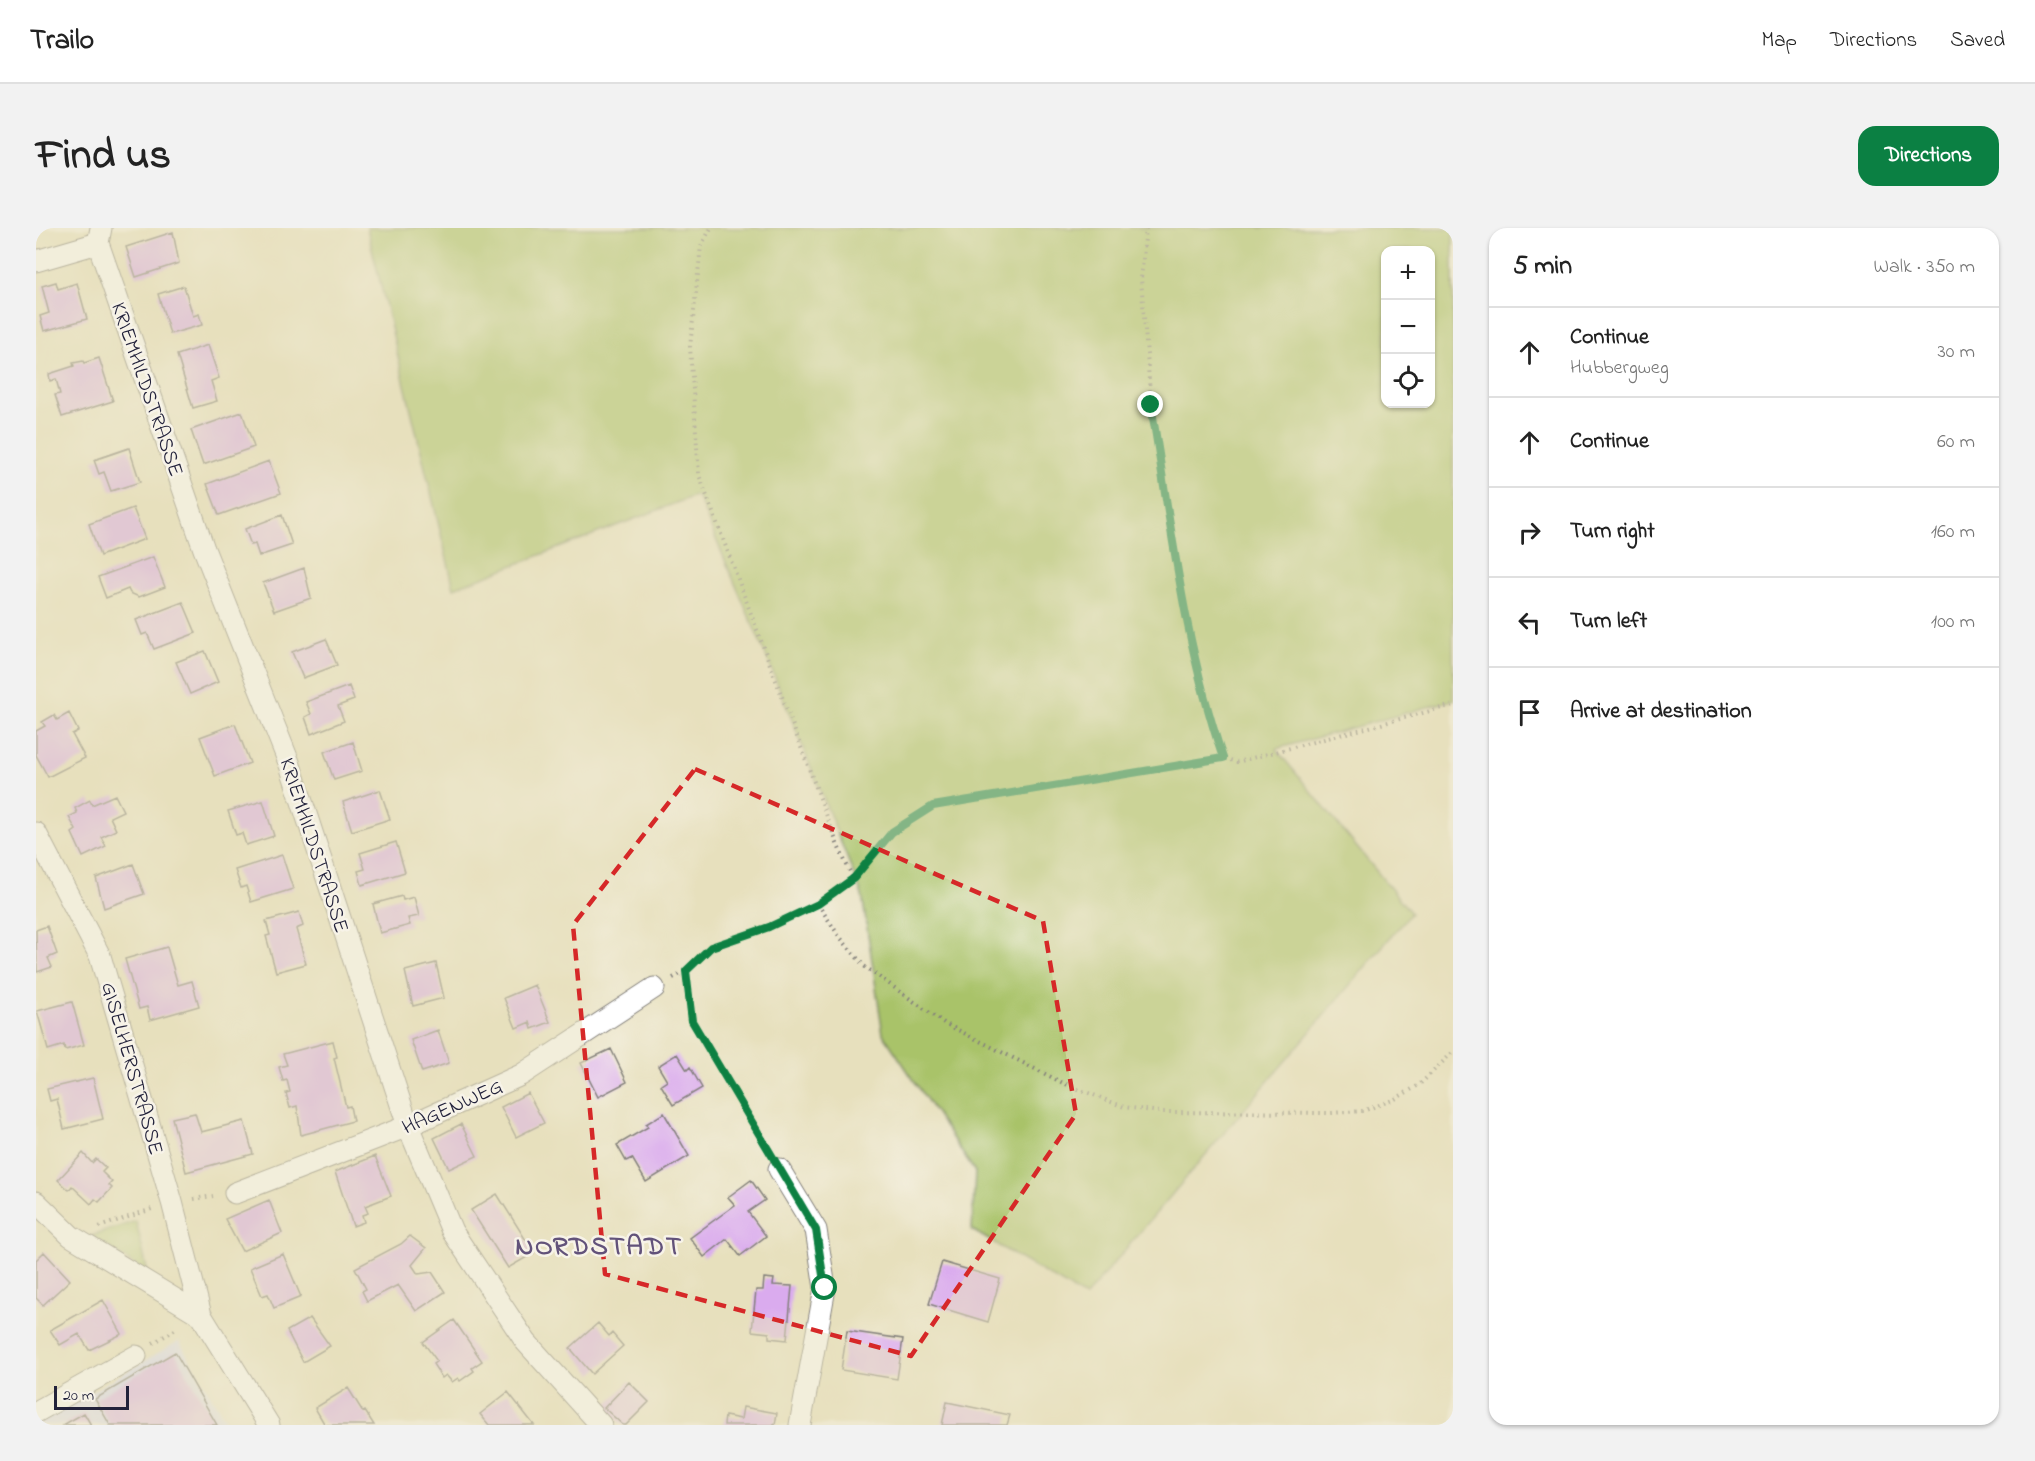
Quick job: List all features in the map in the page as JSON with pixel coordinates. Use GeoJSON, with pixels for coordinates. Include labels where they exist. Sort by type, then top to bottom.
{"type":"FeatureCollection","features":[{"type":"Feature","properties":{"kind":"street"},"geometry":{"type":"LineString","coordinates":[[36,261],[99,235]]}},
{"type":"Feature","properties":{"kind":"street","name":"KRIEMHILDSTRASSE"},"geometry":{"type":"LineString","coordinates":[[99,235],[204,549],[290,765],[408,1126],[452,1231],[526,1342],[601,1425]]}},
{"type":"Feature","properties":{"kind":"street","name":"GISELHERSTRASSE"},"geometry":{"type":"LineString","coordinates":[[36,833],[100,956],[172,1202],[201,1315]]}},
{"type":"Feature","properties":{"kind":"street","name":"HAGENWEG"},"geometry":{"type":"LineString","coordinates":[[235,1192],[408,1126],[521,1076],[654,988]]}},
{"type":"Feature","properties":{"kind":"street"},"geometry":{"type":"LineString","coordinates":[[779,1169],[816,1230],[825,1288],[800,1425]]}},
{"type":"Feature","properties":{"kind":"street"},"geometry":{"type":"LineString","coordinates":[[36,1202],[71,1236],[201,1315],[269,1425]]}},
{"type":"Feature","properties":{"kind":"street"},"geometry":{"type":"LineString","coordinates":[[36,1412],[136,1356]]}},
{"type":"Feature","properties":{"kind":"path"},"geometry":{"type":"LineString","coordinates":[[711,228],[701,246],[690,347],[699,475],[838,846],[854,878]]}},
{"type":"Feature","properties":{"kind":"path"},"geometry":{"type":"LineString","coordinates":[[1146,228],[1141,279],[1151,405],[1186,618],[1210,718],[1223,758]]}},
{"type":"Feature","properties":{"kind":"path"},"geometry":{"type":"LineString","coordinates":[[779,1169],[692,1021],[686,971],[711,947],[769,927],[818,904],[854,878],[892,832],[933,806],[1223,758],[1237,762],[1453,705]]}},
{"type":"Feature","properties":{"kind":"path"},"geometry":{"type":"LineString","coordinates":[[818,904],[839,936],[864,966],[944,1023],[1063,1083],[1124,1107],[1160,1112],[1331,1113],[1363,1111],[1395,1099],[1419,1085],[1452,1053]]}},
{"type":"Feature","properties":{"kind":"path"},"geometry":{"type":"LineString","coordinates":[[71,1236],[172,1202],[235,1192]]}},
{"type":"Feature","properties":{"kind":"path"},"geometry":{"type":"LineString","coordinates":[[136,1356],[201,1315]]}},
{"type":"Feature","properties":{"kind":"highlighted area"},"geometry":{"type":"Polygon","coordinates":[[[695,769],[1043,921],[1076,1114],[911,1356],[605,1274],[573,925],[695,769]]]}},
{"type":"Feature","properties":{"kind":"shaded area"},"geometry":{"type":"Polygon","coordinates":[[[179,1341],[228,1425],[36,1425],[36,1424],[179,1341]]]}},
{"type":"Feature","properties":{"kind":"green space"},"geometry":{"type":"Polygon","coordinates":[[[367,228],[1453,228],[1453,700],[1276,749],[1411,913],[1085,1297],[972,1230],[975,1172],[883,1034],[862,895],[769,663],[697,495],[454,588],[367,228]]]}},
{"type":"Feature","properties":{"kind":"green space"},"geometry":{"type":"Polygon","coordinates":[[[136,1221],[148,1274],[91,1236],[136,1221]]]}},
{"type":"Feature","properties":{"kind":"building"},"geometry":{"type":"Polygon","coordinates":[[[173,232],[179,263],[136,277],[126,247],[173,232]]]}},
{"type":"Feature","properties":{"kind":"building"},"geometry":{"type":"Polygon","coordinates":[[[56,282],[58,289],[77,283],[87,319],[44,331],[40,316],[49,313],[42,286],[56,282]]]}},
{"type":"Feature","properties":{"kind":"building"},"geometry":{"type":"Polygon","coordinates":[[[184,286],[193,316],[199,314],[202,325],[170,334],[158,294],[184,286]]]}},
{"type":"Feature","properties":{"kind":"building"},"geometry":{"type":"Polygon","coordinates":[[[208,345],[219,378],[211,381],[217,401],[193,408],[177,355],[208,345]]]}},
{"type":"Feature","properties":{"kind":"building"},"geometry":{"type":"Polygon","coordinates":[[[99,358],[113,401],[62,417],[55,395],[60,394],[56,379],[50,381],[49,374],[74,366],[73,363],[83,361],[84,363],[99,358]]]}},
{"type":"Feature","properties":{"kind":"building"},"geometry":{"type":"Polygon","coordinates":[[[242,412],[254,447],[203,465],[191,430],[242,412]]]}},
{"type":"Feature","properties":{"kind":"building"},"geometry":{"type":"Polygon","coordinates":[[[129,448],[140,482],[111,491],[104,472],[99,474],[94,460],[129,448]]]}},
{"type":"Feature","properties":{"kind":"building"},"geometry":{"type":"Polygon","coordinates":[[[269,461],[281,493],[219,515],[207,484],[269,461]]]}},
{"type":"Feature","properties":{"kind":"building"},"geometry":{"type":"Polygon","coordinates":[[[133,508],[145,539],[100,556],[89,524],[133,508]]]}},
{"type":"Feature","properties":{"kind":"building"},"geometry":{"type":"Polygon","coordinates":[[[282,515],[292,545],[259,556],[255,544],[251,545],[245,529],[282,515]]]}},
{"type":"Feature","properties":{"kind":"building"},"geometry":{"type":"Polygon","coordinates":[[[153,557],[165,587],[139,597],[130,593],[128,589],[106,598],[98,577],[153,557]]]}},
{"type":"Feature","properties":{"kind":"building"},"geometry":{"type":"Polygon","coordinates":[[[304,568],[311,598],[274,611],[263,583],[304,568]]]}},
{"type":"Feature","properties":{"kind":"building"},"geometry":{"type":"Polygon","coordinates":[[[183,602],[196,633],[154,649],[147,633],[142,635],[136,620],[183,602]]]}},
{"type":"Feature","properties":{"kind":"building"},"geometry":{"type":"Polygon","coordinates":[[[326,639],[337,665],[303,678],[292,652],[326,639]]]}},
{"type":"Feature","properties":{"kind":"building"},"geometry":{"type":"Polygon","coordinates":[[[205,651],[218,682],[190,694],[176,662],[205,651]]]}},
{"type":"Feature","properties":{"kind":"building"},"geometry":{"type":"Polygon","coordinates":[[[349,686],[354,700],[338,706],[344,721],[311,734],[305,717],[311,714],[306,702],[349,686]]]}},
{"type":"Feature","properties":{"kind":"building"},"geometry":{"type":"Polygon","coordinates":[[[69,713],[78,731],[72,734],[85,758],[48,777],[36,755],[36,731],[45,726],[42,722],[54,715],[57,720],[69,713]]]}},
{"type":"Feature","properties":{"kind":"building"},"geometry":{"type":"Polygon","coordinates":[[[235,724],[250,763],[215,776],[200,737],[235,724]]]}},
{"type":"Feature","properties":{"kind":"building"},"geometry":{"type":"Polygon","coordinates":[[[353,742],[362,771],[334,780],[324,752],[353,742]]]}},
{"type":"Feature","properties":{"kind":"building"},"geometry":{"type":"Polygon","coordinates":[[[380,790],[390,819],[352,831],[343,802],[380,790]]]}},
{"type":"Feature","properties":{"kind":"building"},"geometry":{"type":"Polygon","coordinates":[[[115,795],[123,811],[110,817],[116,830],[101,837],[106,846],[83,857],[72,833],[76,830],[69,817],[77,813],[75,808],[90,800],[92,805],[115,795]]]}},
{"type":"Feature","properties":{"kind":"building"},"geometry":{"type":"Polygon","coordinates":[[[263,801],[274,836],[246,845],[242,833],[236,835],[228,811],[263,801]]]}},
{"type":"Feature","properties":{"kind":"building"},"geometry":{"type":"Polygon","coordinates":[[[396,842],[405,872],[362,885],[358,871],[365,869],[360,853],[396,842]]]}},
{"type":"Feature","properties":{"kind":"building"},"geometry":{"type":"Polygon","coordinates":[[[282,855],[293,889],[251,902],[246,886],[241,888],[235,870],[282,855]]]}},
{"type":"Feature","properties":{"kind":"building"},"geometry":{"type":"Polygon","coordinates":[[[133,864],[144,894],[104,908],[96,878],[133,864]]]}},
{"type":"Feature","properties":{"kind":"building"},"geometry":{"type":"Polygon","coordinates":[[[402,896],[403,900],[414,897],[419,916],[408,918],[410,925],[380,933],[373,904],[402,896]]]}},
{"type":"Feature","properties":{"kind":"building"},"geometry":{"type":"Polygon","coordinates":[[[299,912],[303,926],[296,929],[306,964],[276,972],[266,936],[270,935],[266,921],[299,912]]]}},
{"type":"Feature","properties":{"kind":"building"},"geometry":{"type":"Polygon","coordinates":[[[47,926],[57,954],[48,958],[52,967],[37,972],[36,930],[47,926]]]}},
{"type":"Feature","properties":{"kind":"building"},"geometry":{"type":"Polygon","coordinates":[[[167,947],[178,985],[192,981],[199,1006],[150,1020],[147,1007],[139,1009],[125,959],[167,947]]]}},
{"type":"Feature","properties":{"kind":"building"},"geometry":{"type":"Polygon","coordinates":[[[436,963],[444,998],[413,1006],[405,971],[436,963]]]}},
{"type":"Feature","properties":{"kind":"building"},"geometry":{"type":"Polygon","coordinates":[[[535,985],[550,1022],[532,1029],[530,1022],[516,1028],[504,998],[535,985]]]}},
{"type":"Feature","properties":{"kind":"building"},"geometry":{"type":"Polygon","coordinates":[[[72,1002],[84,1045],[65,1050],[64,1045],[48,1050],[37,1011],[72,1002]]]}},
{"type":"Feature","properties":{"kind":"building"},"geometry":{"type":"Polygon","coordinates":[[[438,1030],[449,1063],[422,1072],[411,1040],[438,1030]]]}},
{"type":"Feature","properties":{"kind":"building"},"geometry":{"type":"Polygon","coordinates":[[[333,1041],[337,1057],[334,1058],[346,1107],[350,1106],[353,1121],[301,1135],[297,1106],[290,1108],[286,1093],[290,1092],[287,1080],[283,1081],[279,1067],[287,1065],[283,1054],[333,1041]]]}},
{"type":"Feature","properties":{"kind":"building"},"geometry":{"type":"Polygon","coordinates":[[[611,1049],[627,1082],[598,1097],[581,1063],[611,1049]]]}},
{"type":"Feature","properties":{"kind":"building"},"geometry":{"type":"Polygon","coordinates":[[[677,1054],[687,1070],[690,1067],[702,1088],[673,1105],[661,1085],[667,1081],[658,1066],[677,1054]]]}},
{"type":"Feature","properties":{"kind":"building"},"geometry":{"type":"Polygon","coordinates":[[[93,1078],[103,1119],[64,1129],[57,1099],[50,1101],[47,1089],[93,1078]]]}},
{"type":"Feature","properties":{"kind":"building"},"geometry":{"type":"Polygon","coordinates":[[[528,1093],[544,1123],[516,1137],[501,1107],[528,1093]]]}},
{"type":"Feature","properties":{"kind":"building"},"geometry":{"type":"Polygon","coordinates":[[[195,1113],[201,1132],[244,1121],[253,1154],[186,1172],[172,1118],[195,1113]]]}},
{"type":"Feature","properties":{"kind":"building"},"geometry":{"type":"Polygon","coordinates":[[[664,1113],[689,1156],[646,1182],[632,1158],[626,1161],[617,1145],[648,1127],[646,1124],[664,1113]]]}},
{"type":"Feature","properties":{"kind":"building"},"geometry":{"type":"Polygon","coordinates":[[[461,1124],[477,1156],[449,1169],[434,1138],[461,1124]]]}},
{"type":"Feature","properties":{"kind":"building"},"geometry":{"type":"Polygon","coordinates":[[[83,1153],[92,1163],[96,1159],[106,1168],[102,1172],[112,1182],[109,1185],[112,1188],[99,1202],[95,1199],[91,1204],[72,1186],[69,1190],[58,1180],[83,1153]]]}},
{"type":"Feature","properties":{"kind":"building"},"geometry":{"type":"Polygon","coordinates":[[[375,1156],[391,1196],[365,1206],[368,1213],[362,1215],[364,1222],[353,1226],[335,1172],[375,1156]]]}},
{"type":"Feature","properties":{"kind":"building"},"geometry":{"type":"Polygon","coordinates":[[[751,1180],[765,1200],[748,1212],[766,1236],[740,1256],[727,1239],[704,1257],[690,1238],[735,1205],[728,1197],[751,1180]]]}},
{"type":"Feature","properties":{"kind":"building"},"geometry":{"type":"Polygon","coordinates":[[[497,1194],[534,1253],[508,1268],[471,1210],[497,1194]]]}},
{"type":"Feature","properties":{"kind":"building"},"geometry":{"type":"Polygon","coordinates":[[[269,1200],[282,1233],[242,1251],[225,1219],[269,1200]]]}},
{"type":"Feature","properties":{"kind":"building"},"geometry":{"type":"Polygon","coordinates":[[[410,1236],[426,1248],[412,1265],[418,1274],[432,1272],[445,1292],[416,1311],[398,1285],[367,1301],[362,1291],[366,1289],[355,1268],[401,1244],[410,1236]]]}},
{"type":"Feature","properties":{"kind":"building"},"geometry":{"type":"Polygon","coordinates":[[[44,1252],[70,1280],[43,1305],[36,1298],[36,1260],[44,1252]]]}},
{"type":"Feature","properties":{"kind":"building"},"geometry":{"type":"Polygon","coordinates":[[[283,1254],[301,1297],[274,1308],[268,1294],[262,1296],[250,1268],[283,1254]]]}},
{"type":"Feature","properties":{"kind":"building"},"geometry":{"type":"Polygon","coordinates":[[[942,1262],[1000,1279],[988,1322],[929,1304],[942,1262]]]}},
{"type":"Feature","properties":{"kind":"building"},"geometry":{"type":"Polygon","coordinates":[[[764,1278],[774,1279],[773,1285],[792,1286],[787,1340],[769,1338],[769,1333],[752,1331],[756,1290],[763,1290],[764,1278]]]}},
{"type":"Feature","properties":{"kind":"building"},"geometry":{"type":"Polygon","coordinates":[[[103,1300],[122,1334],[89,1350],[79,1334],[60,1345],[50,1330],[103,1300]]]}},
{"type":"Feature","properties":{"kind":"building"},"geometry":{"type":"Polygon","coordinates":[[[310,1318],[330,1346],[303,1362],[287,1331],[310,1318]]]}},
{"type":"Feature","properties":{"kind":"building"},"geometry":{"type":"Polygon","coordinates":[[[454,1320],[482,1361],[472,1368],[474,1371],[460,1381],[458,1378],[452,1382],[446,1375],[442,1378],[433,1364],[437,1361],[423,1342],[454,1320]]]}},
{"type":"Feature","properties":{"kind":"building"},"geometry":{"type":"Polygon","coordinates":[[[598,1323],[609,1336],[612,1333],[623,1346],[592,1374],[570,1348],[598,1323]]]}},
{"type":"Feature","properties":{"kind":"building"},"geometry":{"type":"Polygon","coordinates":[[[847,1331],[903,1339],[897,1379],[841,1370],[847,1331]]]}},
{"type":"Feature","properties":{"kind":"building"},"geometry":{"type":"Polygon","coordinates":[[[175,1352],[217,1425],[110,1425],[95,1399],[175,1352]]]}},
{"type":"Feature","properties":{"kind":"building"},"geometry":{"type":"Polygon","coordinates":[[[629,1382],[649,1402],[626,1425],[623,1425],[604,1408],[629,1382]]]}},
{"type":"Feature","properties":{"kind":"building"},"geometry":{"type":"Polygon","coordinates":[[[348,1388],[374,1425],[325,1425],[315,1408],[348,1388]]]}},
{"type":"Feature","properties":{"kind":"building"},"geometry":{"type":"Polygon","coordinates":[[[508,1392],[534,1425],[489,1425],[480,1414],[508,1392]]]}},
{"type":"Feature","properties":{"kind":"building"},"geometry":{"type":"Polygon","coordinates":[[[947,1402],[1010,1415],[1007,1425],[942,1425],[947,1402]]]}},
{"type":"Feature","properties":{"kind":"building"},"geometry":{"type":"Polygon","coordinates":[[[743,1407],[777,1413],[775,1425],[724,1425],[725,1416],[741,1419],[743,1407]]]}},
{"type":"Feature","properties":{"kind":"building"},"geometry":{"type":"Polygon","coordinates":[[[84,1413],[91,1425],[63,1425],[84,1413]]]}},
{"type":"Feature","properties":{"kind":"district","name":"NORDSTADT"},"geometry":{"type":"Point","coordinates":[599,1245]}},
{"type":"Feature","properties":{"kind":"route"},"geometry":{"type":"LineString","coordinates":[[825,1288],[816,1230],[692,1021],[686,971],[711,947],[769,927],[818,904],[854,878],[892,832],[933,806],[1223,758],[1210,718],[1186,618],[1151,405]]}}]}
